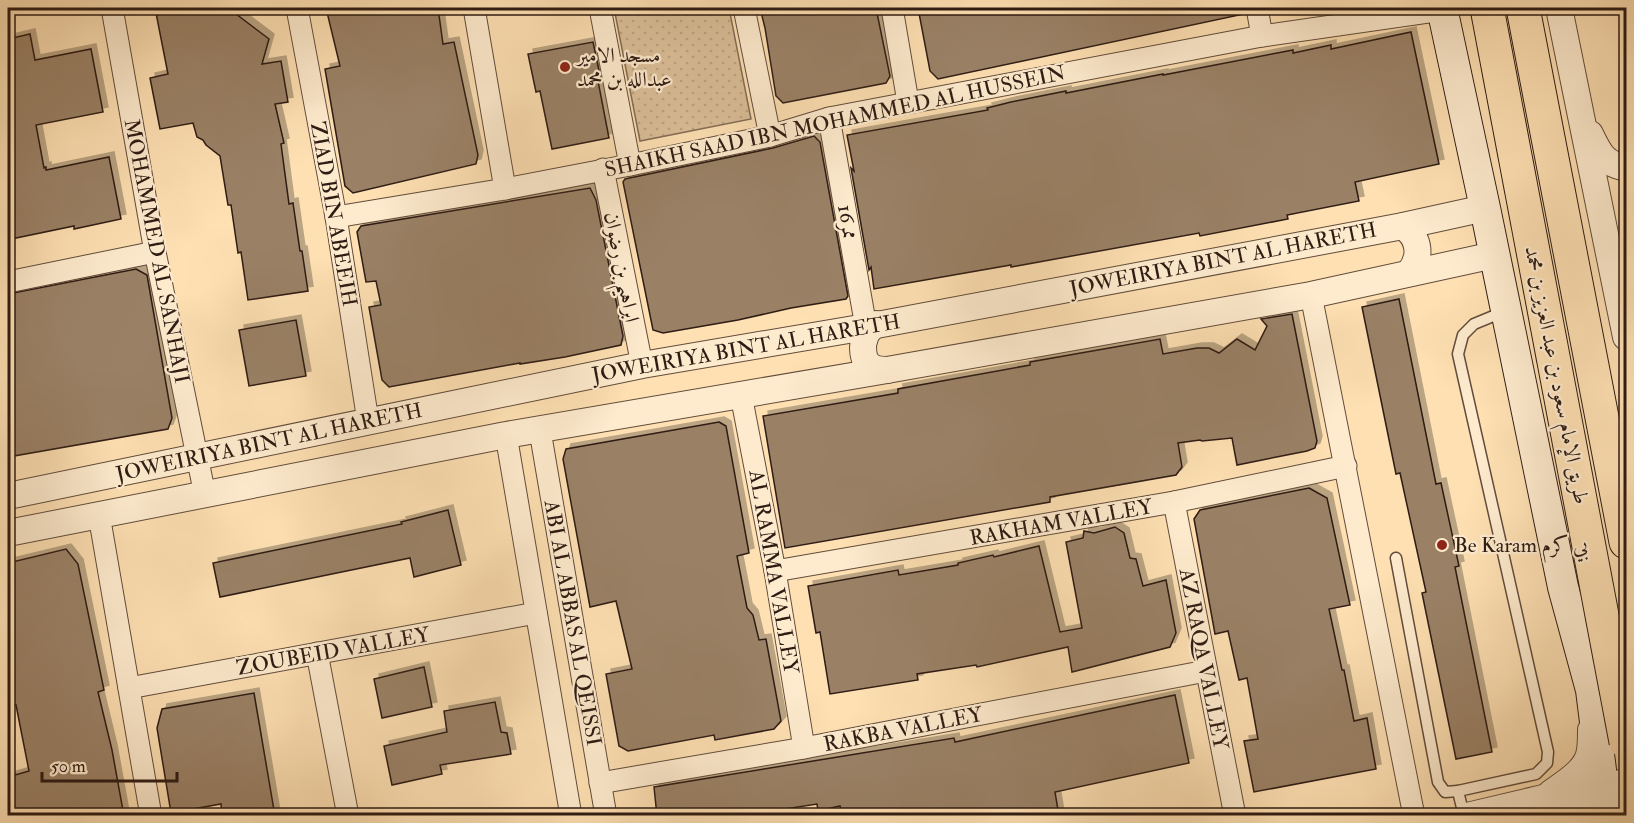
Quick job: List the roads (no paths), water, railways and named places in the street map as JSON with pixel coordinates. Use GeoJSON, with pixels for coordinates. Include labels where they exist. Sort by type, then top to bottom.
{"type":"FeatureCollection","features":[{"type":"Feature","properties":{"kind":"main road","name":"طريق الإمام سعود بن عبد العزيز بن محمد"},"geometry":{"type":"LineString","coordinates":[[1487,8],[1626,742]]}},
{"type":"Feature","properties":{"kind":"main road","name":"طريق الإمام سعود بن عبد العزيز بن محمد"},"geometry":{"type":"LineString","coordinates":[[1523,8],[1626,542]]}},
{"type":"Feature","properties":{"kind":"main road"},"geometry":{"type":"LineString","coordinates":[[1442,9],[1563,587],[1615,784],[1610,816]]}},
{"type":"Feature","properties":{"kind":"street","name":"MOHAMMED AL SANHAJI"},"geometry":{"type":"LineString","coordinates":[[112,8],[155,252],[205,495]]}},
{"type":"Feature","properties":{"kind":"street","name":"ZIAD BIN ABEEIH"},"geometry":{"type":"LineString","coordinates":[[297,8],[336,217],[368,421]]}},
{"type":"Feature","properties":{"kind":"street"},"geometry":{"type":"LineString","coordinates":[[474,8],[505,189]]}},
{"type":"Feature","properties":{"kind":"street"},"geometry":{"type":"LineString","coordinates":[[600,8],[630,165]]}},
{"type":"Feature","properties":{"kind":"street"},"geometry":{"type":"LineString","coordinates":[[744,8],[770,136]]}},
{"type":"Feature","properties":{"kind":"street"},"geometry":{"type":"LineString","coordinates":[[892,8],[908,102]]}},
{"type":"Feature","properties":{"kind":"street"},"geometry":{"type":"LineString","coordinates":[[1257,8],[1262,36]]}},
{"type":"Feature","properties":{"kind":"street"},"geometry":{"type":"LineString","coordinates":[[1559,8],[1626,336]]}},
{"type":"Feature","properties":{"kind":"street","name":"SHAIKH SAAD IBN MOHAMMED AL HUSSEIN"},"geometry":{"type":"LineString","coordinates":[[336,217],[505,189],[630,165],[770,136],[829,118],[908,102],[1262,36],[1442,9]]}},
{"type":"Feature","properties":{"kind":"street"},"geometry":{"type":"LineString","coordinates":[[1579,110],[1600,155],[1615,166],[1626,168]]}},
{"type":"Feature","properties":{"kind":"street","name":"ممر16"},"geometry":{"type":"LineString","coordinates":[[829,118],[871,325]]}},
{"type":"Feature","properties":{"kind":"street","name":"ابراهيم بن رضوان"},"geometry":{"type":"LineString","coordinates":[[603,169],[642,365]]}},
{"type":"Feature","properties":{"kind":"street","name":"JOWEIRIYA BINT AL HARETH"},"geometry":{"type":"LineString","coordinates":[[8,496],[642,365],[834,332],[1403,226],[1485,208]]}},
{"type":"Feature","properties":{"kind":"street"},"geometry":{"type":"LineString","coordinates":[[1403,226],[1411,231],[1417,247],[1417,260],[1409,273]]}},
{"type":"Feature","properties":{"kind":"street"},"geometry":{"type":"LineString","coordinates":[[8,282],[155,252]]}},
{"type":"Feature","properties":{"kind":"street","name":"JOWEIRIYA BINT AL HARETH"},"geometry":{"type":"LineString","coordinates":[[8,533],[506,435],[540,431],[1311,296],[1494,255]]}},
{"type":"Feature","properties":{"kind":"street"},"geometry":{"type":"LineString","coordinates":[[1626,274],[1623,296],[1626,336]]}},
{"type":"Feature","properties":{"kind":"street"},"geometry":{"type":"LineString","coordinates":[[1311,296],[1414,816]]}},
{"type":"Feature","properties":{"kind":"street"},"geometry":{"type":"LineString","coordinates":[[871,325],[863,343],[863,351],[868,365],[874,369],[887,370]]}},
{"type":"Feature","properties":{"kind":"street"},"geometry":{"type":"LineString","coordinates":[[834,332],[844,337],[850,344],[855,360],[846,375],[839,378]]}},
{"type":"Feature","properties":{"kind":"street","name":"AL RAMMA VALLEY"},"geometry":{"type":"LineString","coordinates":[[741,395],[775,571],[804,748]]}},
{"type":"Feature","properties":{"kind":"street","name":"ABI AL ABBAS AL QEISSI"},"geometry":{"type":"LineString","coordinates":[[540,431],[606,816]]}},
{"type":"Feature","properties":{"kind":"street","name":"ABI AL ABBAS AL QEISSI"},"geometry":{"type":"LineString","coordinates":[[506,435],[571,816]]}},
{"type":"Feature","properties":{"kind":"street"},"geometry":{"type":"LineString","coordinates":[[515,489],[516,475],[521,467],[530,464],[544,472],[549,482]]}},
{"type":"Feature","properties":{"kind":"street","name":"RAKHAM VALLEY"},"geometry":{"type":"LineString","coordinates":[[775,571],[1174,502],[1346,466]]}},
{"type":"Feature","properties":{"kind":"street","name":"AZ RAQA VALLEY"},"geometry":{"type":"LineString","coordinates":[[1174,502],[1235,816]]}},
{"type":"Feature","properties":{"kind":"street"},"geometry":{"type":"LineString","coordinates":[[99,516],[151,816]]}},
{"type":"Feature","properties":{"kind":"street"},"geometry":{"type":"LineString","coordinates":[[1563,587],[1575,615],[1592,626],[1626,625]]}},
{"type":"Feature","properties":{"kind":"street","name":"ZOUBEID VALLEY"},"geometry":{"type":"LineString","coordinates":[[129,688],[536,613]]}},
{"type":"Feature","properties":{"kind":"street"},"geometry":{"type":"LineString","coordinates":[[317,653],[348,816]]}},
{"type":"Feature","properties":{"kind":"street","name":"RAKBA VALLEY"},"geometry":{"type":"LineString","coordinates":[[600,783],[804,748],[1206,671]]}},
{"type":"Feature","properties":{"kind":"street"},"geometry":{"type":"LineString","coordinates":[[1543,798],[1583,768],[1590,753],[1591,690]]}},
{"type":"Feature","properties":{"kind":"street"},"geometry":{"type":"LineString","coordinates":[[1465,816],[1615,784]]}},
{"type":"Feature","properties":{"kind":"street"},"geometry":{"type":"LineString","coordinates":[[1543,798],[1569,802],[1583,807],[1591,816]]}},
{"type":"Feature","properties":{"kind":"lane"},"geometry":{"type":"LineString","coordinates":[[1396,558],[1438,782],[1445,792],[1458,791],[1536,774],[1547,763],[1548,752],[1458,354],[1463,335],[1474,324],[1505,311]]}},
{"type":"Feature","properties":{"kind":"lane"},"geometry":{"type":"LineString","coordinates":[[1458,791],[1465,816]]}},
{"type":"Feature","properties":{"kind":"place","name":"مسجد الامير عبدالله بن محمد"},"geometry":{"type":"Point","coordinates":[565,67]}},
{"type":"Feature","properties":{"kind":"place","name":"Be Karam بي كرم"},"geometry":{"type":"Point","coordinates":[1442,545]}}]}
